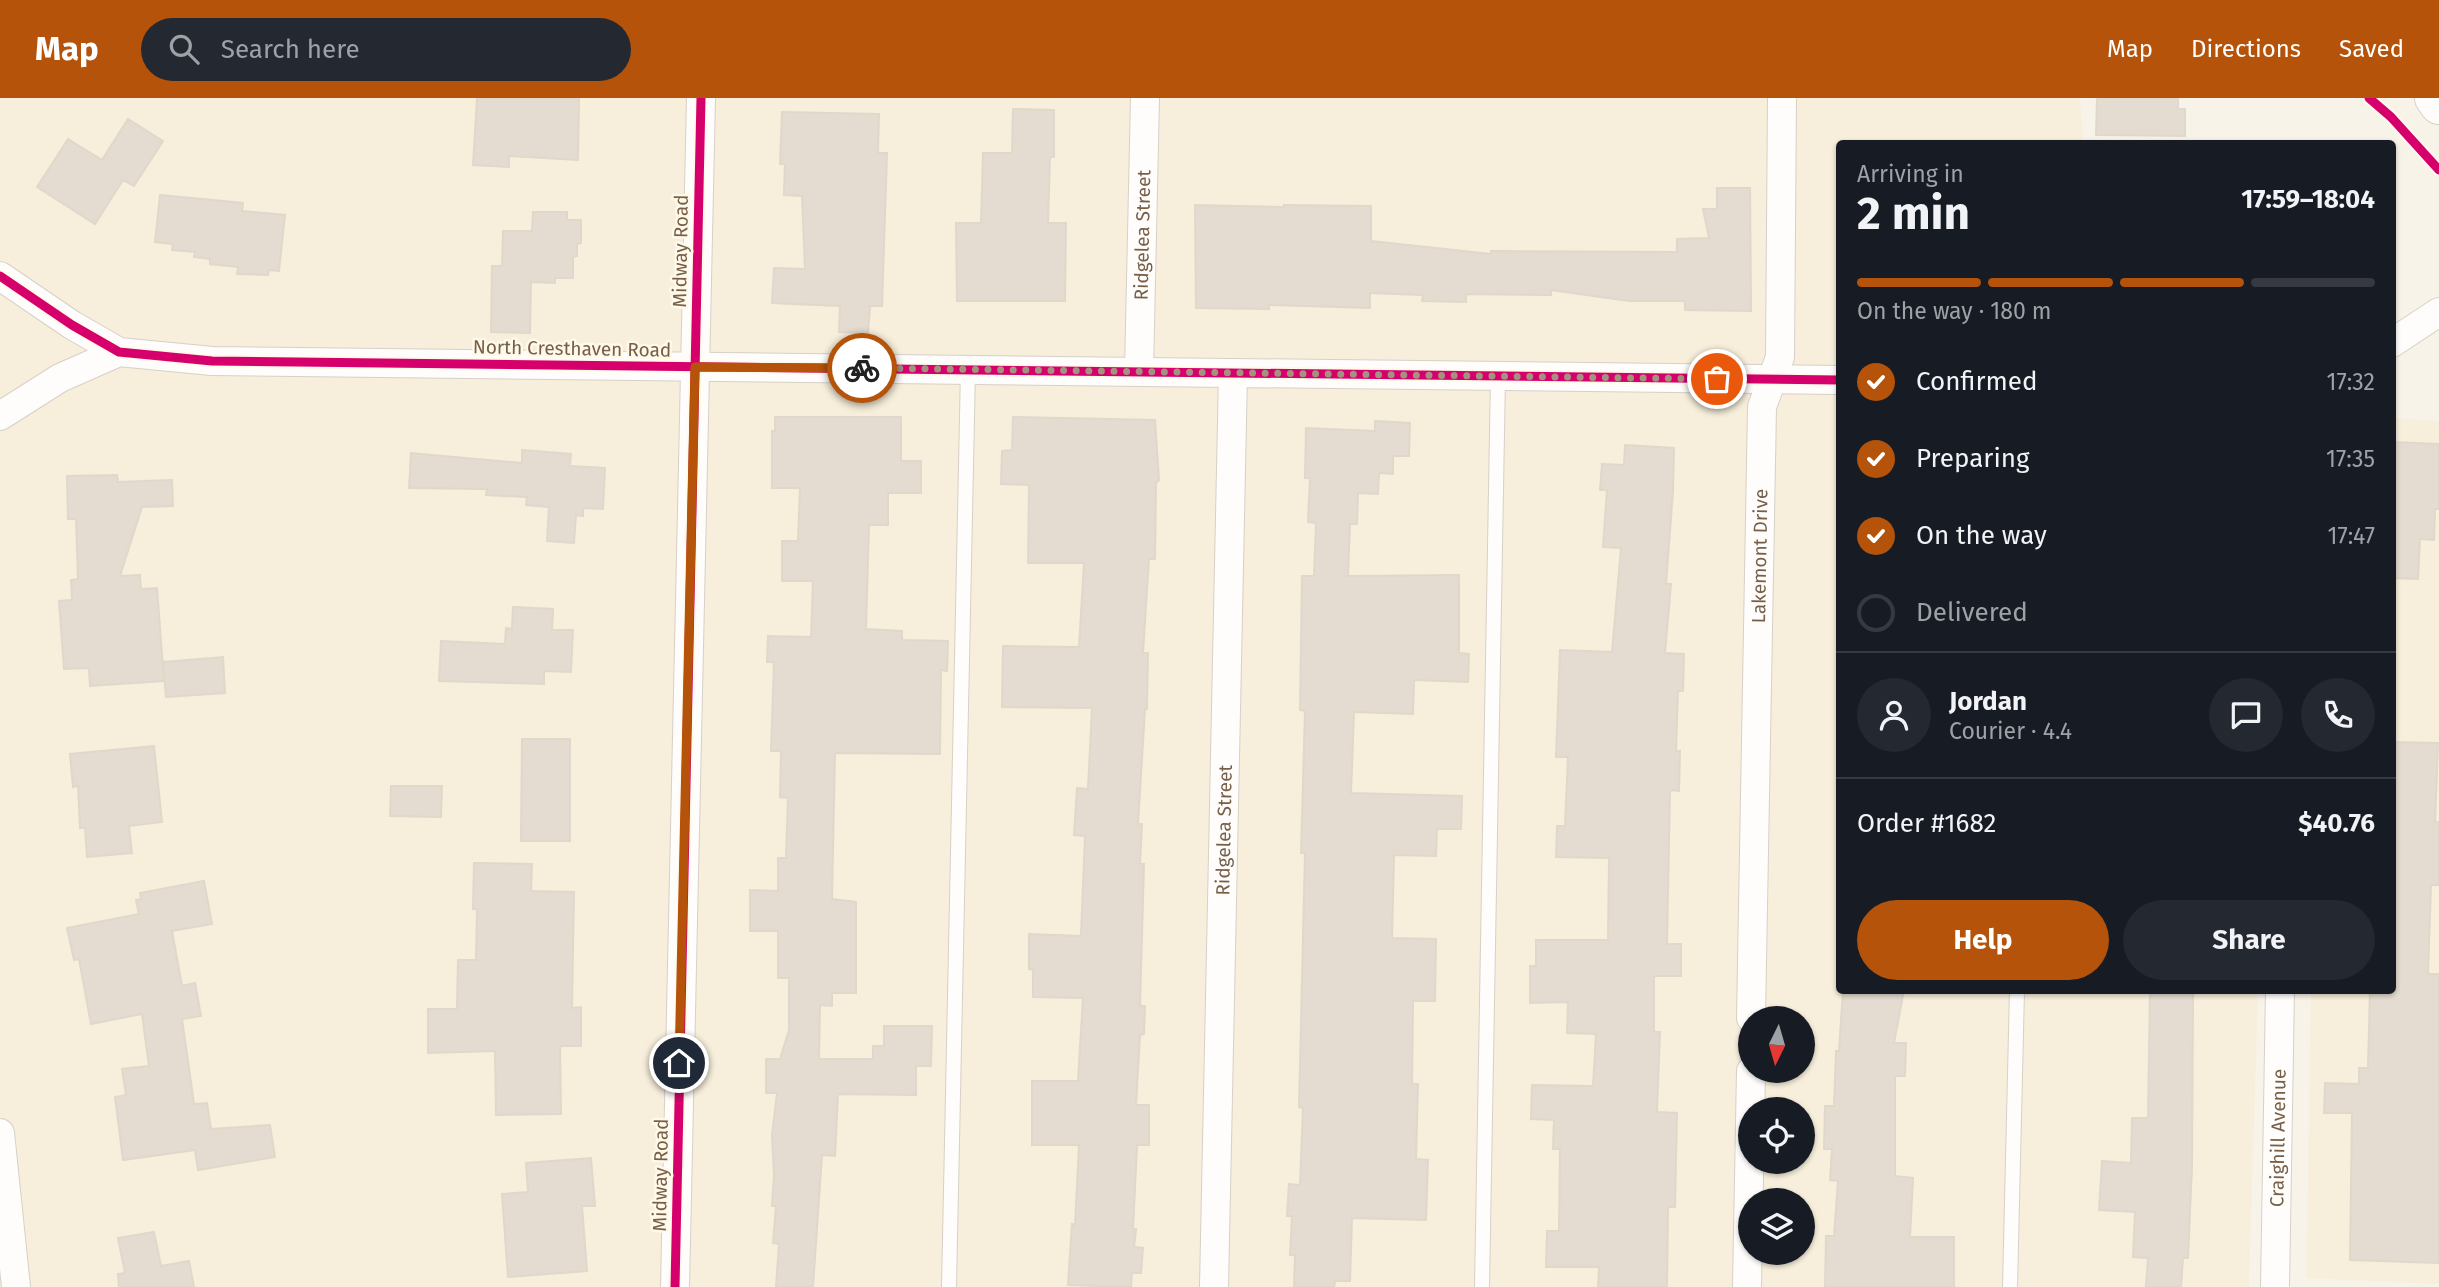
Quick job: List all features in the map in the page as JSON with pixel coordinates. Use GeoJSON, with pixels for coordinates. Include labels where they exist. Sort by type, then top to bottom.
{"type":"FeatureCollection","features":[{"type":"Feature","properties":{"kind":"main road"},"geometry":{"type":"LineString","coordinates":[[2434,98],[2439,104]]}},
{"type":"Feature","properties":{"kind":"street","name":"Midway Road"},"geometry":{"type":"LineString","coordinates":[[675,1287],[701,98]]}},
{"type":"Feature","properties":{"kind":"street","name":"Ridgelea Street"},"geometry":{"type":"LineString","coordinates":[[1139,371],[1145,98]]}},
{"type":"Feature","properties":{"kind":"street","name":"Lakemont Drive"},"geometry":{"type":"LineString","coordinates":[[1751,1006],[1762,407],[1780,357],[1782,98]]}},
{"type":"Feature","properties":{"kind":"street","name":"North Cresthaven Road"},"geometry":{"type":"LineString","coordinates":[[0,275],[72,325],[119,352],[212,361],[1836,380]]}},
{"type":"Feature","properties":{"kind":"street"},"geometry":{"type":"LineString","coordinates":[[2396,340],[2439,312]]}},
{"type":"Feature","properties":{"kind":"street"},"geometry":{"type":"LineString","coordinates":[[0,416],[60,378],[119,352]]}},
{"type":"Feature","properties":{"kind":"street","name":"Ridgelea Street"},"geometry":{"type":"LineString","coordinates":[[1214,1287],[1233,373]]}},
{"type":"Feature","properties":{"kind":"street","name":"Craighill Avenue"},"geometry":{"type":"LineString","coordinates":[[2275,1287],[2280,994]]}},
{"type":"Feature","properties":{"kind":"street"},"geometry":{"type":"LineString","coordinates":[[1747,1287],[1751,1083]]}},
{"type":"Feature","properties":{"kind":"street"},"geometry":{"type":"LineString","coordinates":[[0,1133],[16,1287]]}},
{"type":"Feature","properties":{"kind":"lane"},"geometry":{"type":"LineString","coordinates":[[950,1287],[968,369]]}},
{"type":"Feature","properties":{"kind":"lane"},"geometry":{"type":"LineString","coordinates":[[1482,1287],[1498,376]]}},
{"type":"Feature","properties":{"kind":"lane"},"geometry":{"type":"LineString","coordinates":[[2010,1287],[2017,994]]}},
{"type":"Feature","properties":{"kind":"shaded area"},"geometry":{"type":"Polygon","coordinates":[[[0,98],[2080,98],[2083,140],[1836,140],[1836,994],[2258,994],[2249,1287],[0,1287],[0,98]]]}},
{"type":"Feature","properties":{"kind":"shaded area"},"geometry":{"type":"Polygon","coordinates":[[[2396,418],[2439,421],[2439,1284],[2306,1278],[2311,994],[2396,994],[2396,418]]]}},
{"type":"Feature","properties":{"kind":"building"},"geometry":{"type":"Polygon","coordinates":[[[477,98],[579,98],[578,160],[509,156],[509,167],[473,165],[477,98]]]}},
{"type":"Feature","properties":{"kind":"building"},"geometry":{"type":"Polygon","coordinates":[[[2097,98],[2178,98],[2178,109],[2185,109],[2185,136],[2096,135],[2097,98]]]}},
{"type":"Feature","properties":{"kind":"building"},"geometry":{"type":"Polygon","coordinates":[[[1013,109],[1054,110],[1054,157],[1050,157],[1048,223],[1066,223],[1065,301],[957,301],[956,223],[981,223],[983,153],[1012,153],[1013,109]]]}},
{"type":"Feature","properties":{"kind":"building"},"geometry":{"type":"Polygon","coordinates":[[[782,112],[879,114],[878,153],[887,153],[882,306],[870,306],[868,333],[839,332],[840,306],[772,303],[774,268],[805,269],[802,196],[784,195],[785,164],[780,164],[782,112]]]}},
{"type":"Feature","properties":{"kind":"building"},"geometry":{"type":"Polygon","coordinates":[[[128,119],[163,141],[134,186],[123,180],[95,224],[37,187],[68,139],[102,160],[128,119]]]}},
{"type":"Feature","properties":{"kind":"building"},"geometry":{"type":"Polygon","coordinates":[[[1717,188],[1750,188],[1751,311],[1685,310],[1685,301],[1629,301],[1551,290],[1551,295],[1466,294],[1466,302],[1422,301],[1423,295],[1370,293],[1370,308],[1269,305],[1269,309],[1196,308],[1195,205],[1371,206],[1371,241],[1491,254],[1491,251],[1677,252],[1677,239],[1709,238],[1703,209],[1717,209],[1717,188]]]}},
{"type":"Feature","properties":{"kind":"building"},"geometry":{"type":"Polygon","coordinates":[[[160,195],[243,203],[242,211],[285,215],[279,271],[269,270],[268,275],[237,274],[238,267],[210,264],[210,259],[194,257],[195,252],[172,250],[173,244],[155,242],[160,195]]]}},
{"type":"Feature","properties":{"kind":"building"},"geometry":{"type":"Polygon","coordinates":[[[533,212],[567,212],[567,220],[581,220],[581,243],[577,244],[577,256],[573,257],[573,278],[555,278],[555,283],[531,282],[530,333],[491,332],[492,266],[502,266],[503,231],[532,231],[533,212]]]}},
{"type":"Feature","properties":{"kind":"building"},"geometry":{"type":"Polygon","coordinates":[[[775,417],[901,417],[901,461],[921,461],[921,493],[888,493],[888,525],[869,525],[866,629],[902,631],[902,640],[948,641],[947,671],[941,670],[940,754],[835,753],[832,899],[856,902],[856,993],[832,993],[832,1006],[820,1005],[819,1059],[873,1059],[873,1046],[884,1046],[884,1026],[932,1026],[931,1066],[916,1066],[916,1095],[838,1094],[835,1156],[822,1155],[813,1287],[776,1287],[779,1244],[773,1243],[776,1206],[772,1206],[772,1135],[777,1093],[766,1093],[766,1059],[780,1059],[789,1030],[789,978],[778,978],[778,931],[750,931],[750,890],[778,891],[778,858],[786,858],[788,798],[780,797],[781,751],[771,751],[774,662],[767,662],[768,636],[811,637],[813,581],[782,581],[782,541],[798,541],[800,488],[772,488],[772,431],[775,431],[775,417]]]}},
{"type":"Feature","properties":{"kind":"building"},"geometry":{"type":"Polygon","coordinates":[[[1013,417],[1155,420],[1159,480],[1156,483],[1155,559],[1149,559],[1143,653],[1148,653],[1147,709],[1138,824],[1142,824],[1140,864],[1144,864],[1140,1006],[1145,1006],[1144,1034],[1140,1035],[1136,1105],[1149,1105],[1149,1145],[1137,1145],[1134,1247],[1143,1248],[1141,1273],[1132,1273],[1131,1287],[1068,1285],[1072,1224],[1075,1225],[1079,1145],[1032,1145],[1032,1081],[1078,1081],[1083,998],[1033,997],[1033,970],[1029,969],[1029,934],[1081,936],[1085,836],[1074,835],[1077,788],[1088,789],[1092,708],[1002,707],[1003,646],[1079,647],[1084,563],[1028,563],[1029,485],[1001,484],[1002,451],[1012,450],[1013,417]]]}},
{"type":"Feature","properties":{"kind":"building"},"geometry":{"type":"Polygon","coordinates":[[[1375,421],[1410,423],[1409,456],[1393,456],[1393,474],[1379,473],[1378,494],[1358,493],[1357,524],[1350,524],[1348,576],[1459,575],[1459,653],[1469,654],[1468,682],[1414,680],[1413,714],[1354,712],[1351,793],[1462,796],[1461,829],[1437,829],[1436,856],[1394,855],[1392,938],[1436,939],[1435,1001],[1413,1001],[1412,1084],[1418,1084],[1416,1159],[1428,1160],[1426,1220],[1352,1218],[1350,1281],[1335,1281],[1334,1287],[1294,1287],[1295,1255],[1290,1255],[1292,1216],[1287,1216],[1289,1184],[1300,1185],[1303,1108],[1299,1107],[1305,853],[1301,853],[1305,711],[1300,710],[1302,576],[1314,576],[1316,523],[1308,522],[1310,478],[1305,478],[1306,428],[1375,431],[1375,421]]]}},
{"type":"Feature","properties":{"kind":"building"},"geometry":{"type":"Polygon","coordinates":[[[2396,442],[2439,444],[2439,509],[2435,509],[2434,540],[2420,539],[2418,579],[2396,578],[2396,442]]]}},
{"type":"Feature","properties":{"kind":"building"},"geometry":{"type":"Polygon","coordinates":[[[1625,445],[1674,448],[1666,584],[1671,584],[1665,653],[1684,654],[1683,691],[1678,691],[1676,751],[1680,751],[1679,791],[1670,790],[1667,944],[1681,944],[1681,976],[1654,976],[1654,1032],[1660,1032],[1657,1112],[1677,1113],[1675,1207],[1668,1207],[1667,1287],[1598,1287],[1599,1267],[1546,1267],[1547,1231],[1559,1231],[1560,1149],[1553,1149],[1554,1120],[1531,1119],[1532,1085],[1593,1086],[1596,1034],[1567,1033],[1568,1002],[1530,1003],[1530,966],[1536,966],[1536,940],[1608,940],[1609,858],[1556,857],[1557,826],[1565,826],[1568,757],[1556,757],[1560,650],[1612,652],[1621,548],[1603,547],[1607,490],[1600,490],[1602,464],[1624,465],[1625,445]]]}},
{"type":"Feature","properties":{"kind":"building"},"geometry":{"type":"Polygon","coordinates":[[[522,450],[571,454],[570,466],[605,468],[603,509],[583,508],[583,516],[576,515],[574,543],[547,541],[549,507],[526,505],[527,497],[486,495],[487,489],[409,488],[411,453],[522,463],[522,450]]]}},
{"type":"Feature","properties":{"kind":"building"},"geometry":{"type":"Polygon","coordinates":[[[117,475],[118,482],[172,480],[173,506],[142,507],[120,576],[140,575],[141,589],[157,588],[164,681],[90,686],[89,668],[64,669],[59,601],[72,600],[71,580],[78,579],[76,519],[68,519],[67,476],[117,475]]]}},
{"type":"Feature","properties":{"kind":"building"},"geometry":{"type":"Polygon","coordinates":[[[513,607],[553,609],[552,630],[573,630],[571,672],[544,671],[544,684],[439,681],[441,641],[505,644],[506,628],[512,629],[513,607]]]}},
{"type":"Feature","properties":{"kind":"building"},"geometry":{"type":"Polygon","coordinates":[[[223,657],[225,693],[166,697],[163,662],[223,657]]]}},
{"type":"Feature","properties":{"kind":"building"},"geometry":{"type":"Polygon","coordinates":[[[522,739],[570,739],[570,841],[521,841],[522,739]]]}},
{"type":"Feature","properties":{"kind":"building"},"geometry":{"type":"Polygon","coordinates":[[[2396,742],[2438,743],[2435,822],[2439,822],[2439,885],[2431,885],[2428,974],[2439,974],[2439,1263],[2350,1260],[2352,1113],[2324,1113],[2325,1083],[2359,1084],[2359,1068],[2368,1068],[2370,994],[2396,994],[2396,742]]]}},
{"type":"Feature","properties":{"kind":"building"},"geometry":{"type":"Polygon","coordinates":[[[154,746],[162,822],[129,826],[132,853],[87,857],[85,828],[80,828],[78,786],[73,787],[70,754],[154,746]]]}},
{"type":"Feature","properties":{"kind":"building"},"geometry":{"type":"Polygon","coordinates":[[[391,786],[442,786],[441,817],[390,816],[391,786]]]}},
{"type":"Feature","properties":{"kind":"building"},"geometry":{"type":"Polygon","coordinates":[[[474,863],[532,864],[531,891],[574,892],[572,1008],[581,1007],[581,1046],[560,1046],[561,1114],[496,1115],[495,1051],[428,1053],[428,1009],[457,1009],[458,960],[476,960],[474,863]]]}},
{"type":"Feature","properties":{"kind":"building"},"geometry":{"type":"Polygon","coordinates":[[[204,881],[212,924],[172,931],[182,986],[195,983],[201,1016],[182,1019],[194,1104],[207,1103],[211,1129],[270,1125],[275,1157],[198,1170],[195,1150],[123,1160],[115,1097],[126,1095],[122,1069],[149,1066],[142,1014],[91,1024],[79,959],[74,960],[67,928],[139,914],[136,900],[141,899],[140,893],[204,881]]]}},
{"type":"Feature","properties":{"kind":"building"},"geometry":{"type":"Polygon","coordinates":[[[1843,994],[1903,994],[1894,1043],[1906,1043],[1905,1076],[1895,1076],[1895,1176],[1913,1178],[1910,1237],[1954,1237],[1954,1287],[1825,1287],[1826,1236],[1834,1236],[1838,1181],[1830,1180],[1832,1149],[1824,1149],[1825,1106],[1834,1106],[1836,1051],[1839,1051],[1843,994]]]}},
{"type":"Feature","properties":{"kind":"building"},"geometry":{"type":"Polygon","coordinates":[[[2150,994],[2193,994],[2192,1166],[2188,1258],[2183,1258],[2181,1287],[2146,1287],[2148,1258],[2133,1257],[2135,1212],[2099,1210],[2102,1161],[2131,1163],[2132,1118],[2148,1118],[2150,994]]]}},
{"type":"Feature","properties":{"kind":"building"},"geometry":{"type":"Polygon","coordinates":[[[591,1158],[595,1206],[582,1206],[587,1271],[508,1277],[502,1194],[528,1192],[526,1163],[591,1158]]]}},
{"type":"Feature","properties":{"kind":"building"},"geometry":{"type":"Polygon","coordinates":[[[154,1232],[161,1266],[189,1261],[194,1287],[119,1287],[118,1274],[125,1273],[118,1238],[154,1232]]]}},
{"type":"Feature","properties":{"kind":"cycle path"},"geometry":{"type":"LineString","coordinates":[[675,1287],[701,98]]}},
{"type":"Feature","properties":{"kind":"cycle path"},"geometry":{"type":"LineString","coordinates":[[2369,98],[2391,117],[2439,170]]}},
{"type":"Feature","properties":{"kind":"cycle path"},"geometry":{"type":"LineString","coordinates":[[0,276],[72,325],[119,352],[212,361],[1836,380]]}},
{"type":"Feature","properties":{"kind":"way so far"},"geometry":{"type":"LineString","coordinates":[[862,368],[1717,379]]}},
{"type":"Feature","properties":{"kind":"route"},"geometry":{"type":"LineString","coordinates":[[679,1063],[695,367],[862,368]]}}]}
